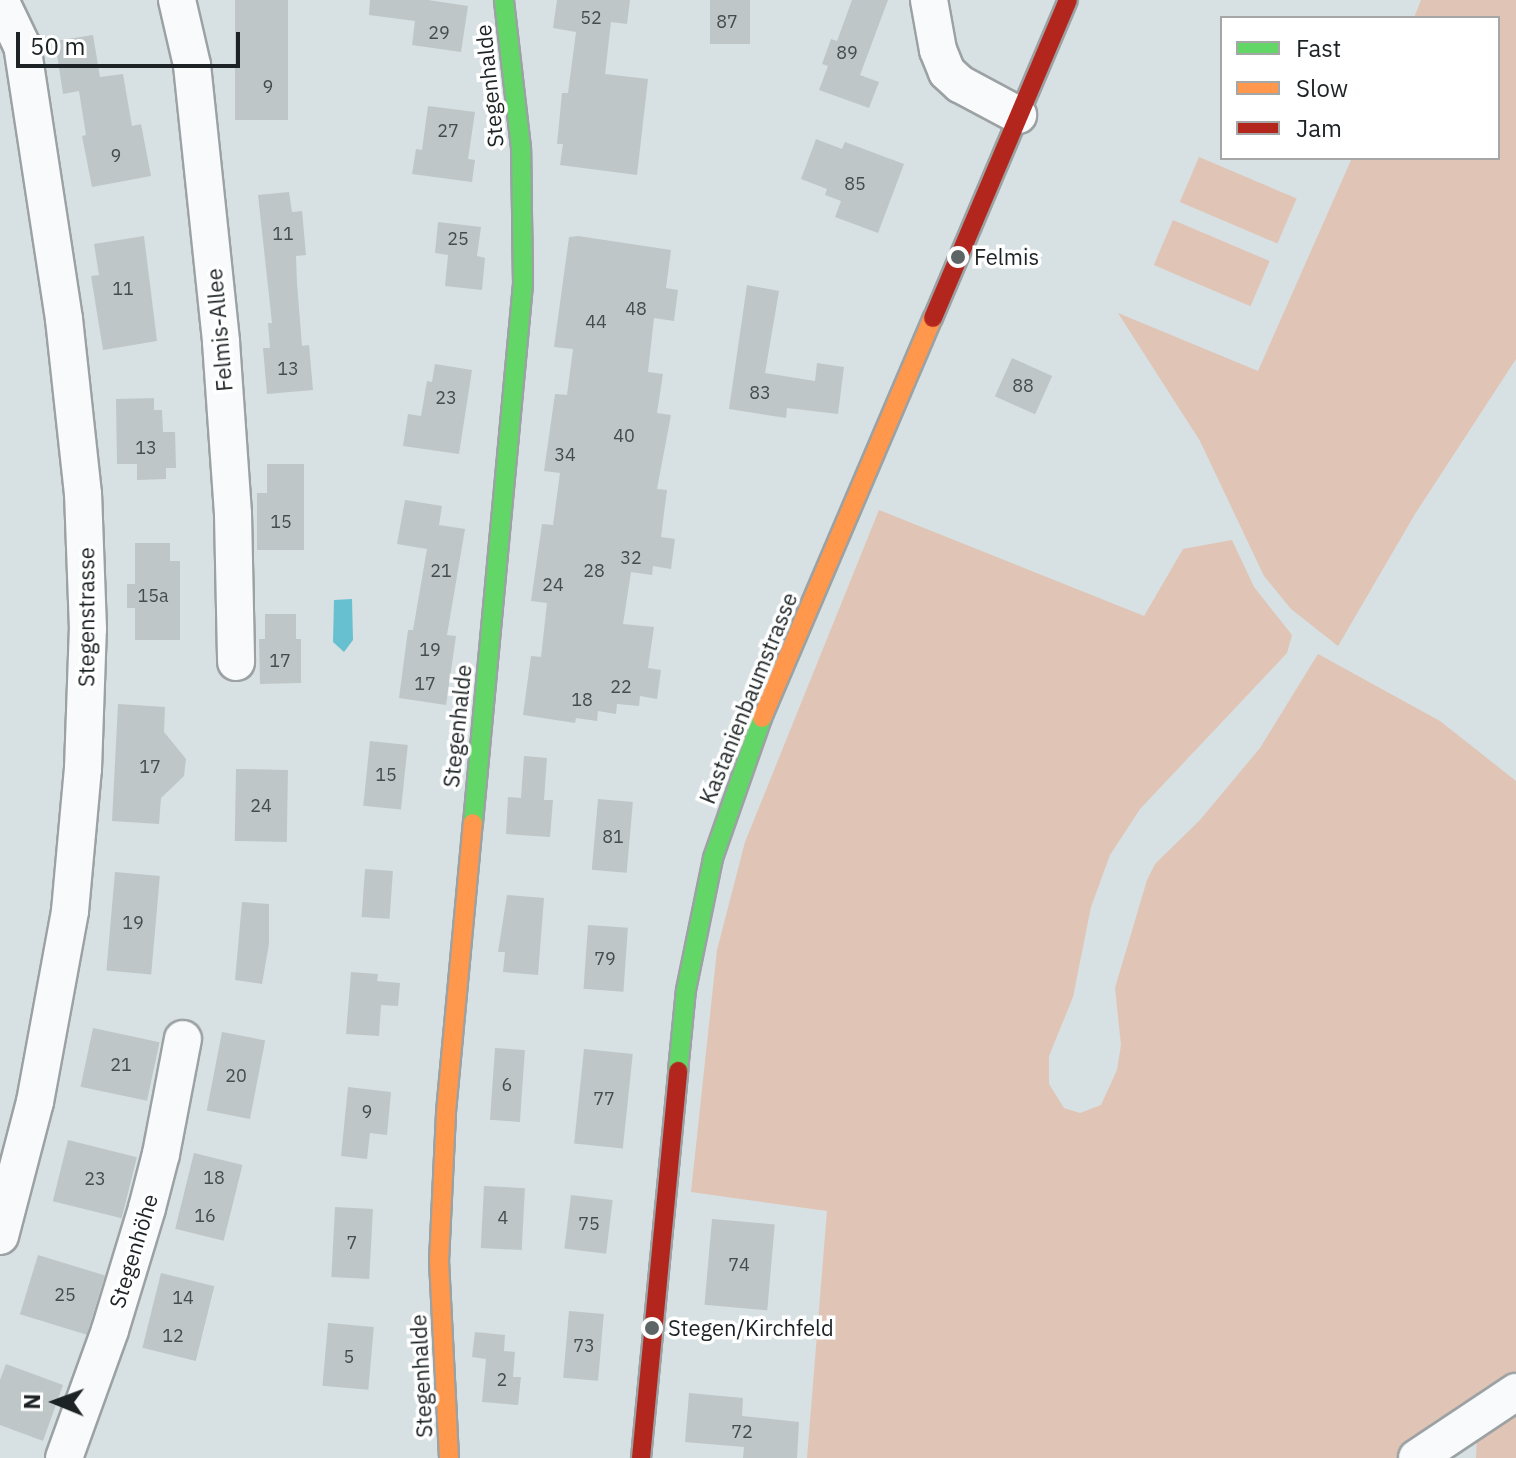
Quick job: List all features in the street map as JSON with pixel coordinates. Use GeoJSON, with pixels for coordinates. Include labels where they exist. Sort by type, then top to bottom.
{"type":"FeatureCollection","features":[{"type":"Feature","properties":{"kind":"street","name":"Stegenstrasse"},"geometry":{"type":"LineString","coordinates":[[0,0],[22,46],[64,319],[83,494],[88,629],[83,769],[70,911],[35,1102],[0,1236]]}},
{"type":"Feature","properties":{"kind":"street","name":"Felmis-Allee"},"geometry":{"type":"LineString","coordinates":[[177,0],[192,65],[221,342],[237,583],[236,662]]}},
{"type":"Feature","properties":{"kind":"street","name":"Stegenhalde"},"geometry":{"type":"LineString","coordinates":[[449,1458],[439,1262],[446,1112],[523,284],[521,148],[504,0]]}},
{"type":"Feature","properties":{"kind":"street"},"geometry":{"type":"LineString","coordinates":[[929,0],[938,50],[947,72],[960,84],[1018,115]]}},
{"type":"Feature","properties":{"kind":"street","name":"Kastanienbaumstrasse"},"geometry":{"type":"LineString","coordinates":[[641,1458],[686,990],[713,858],[747,754],[1068,0]]}},
{"type":"Feature","properties":{"kind":"street","name":"Stegenhöhe"},"geometry":{"type":"LineString","coordinates":[[64,1458],[110,1330],[147,1208],[161,1154],[183,1039]]}},
{"type":"Feature","properties":{"kind":"street"},"geometry":{"type":"LineString","coordinates":[[1417,1458],[1516,1392]]}},
{"type":"Feature","properties":{"kind":"shaded area"},"geometry":{"type":"Polygon","coordinates":[[[1421,0],[1516,0],[1516,359],[1415,514],[1338,646],[1291,609],[1264,576],[1200,441],[1118,313],[1258,371],[1351,160],[1500,160],[1500,16],[1415,16],[1421,0]]]}},
{"type":"Feature","properties":{"kind":"shaded area"},"geometry":{"type":"Polygon","coordinates":[[[1199,157],[1297,198],[1277,244],[1180,202],[1199,157]]]}},
{"type":"Feature","properties":{"kind":"shaded area"},"geometry":{"type":"Polygon","coordinates":[[[1173,220],[1270,261],[1251,306],[1154,265],[1173,220]]]}},
{"type":"Feature","properties":{"kind":"shaded area"},"geometry":{"type":"Polygon","coordinates":[[[879,510],[1144,616],[1183,549],[1232,540],[1254,587],[1292,635],[1287,653],[1140,809],[1110,855],[1091,907],[1073,997],[1049,1056],[1049,1084],[1064,1108],[1080,1113],[1101,1105],[1117,1070],[1121,1045],[1115,988],[1147,880],[1155,864],[1200,820],[1260,748],[1318,654],[1440,721],[1516,781],[1516,1384],[1406,1458],[807,1458],[827,1211],[691,1192],[717,950],[745,842],[879,510]]]}},
{"type":"Feature","properties":{"kind":"shaded area"},"geometry":{"type":"Polygon","coordinates":[[[1516,1406],[1516,1458],[1476,1458],[1477,1434],[1516,1406]]]}},
{"type":"Feature","properties":{"kind":"water"},"geometry":{"type":"Polygon","coordinates":[[[352,599],[353,640],[344,652],[333,642],[334,600],[352,599]]]}},
{"type":"Feature","properties":{"kind":"building"},"geometry":{"type":"Polygon","coordinates":[[[235,0],[288,0],[288,120],[235,120],[235,0]]]}},
{"type":"Feature","properties":{"kind":"building"},"geometry":{"type":"Polygon","coordinates":[[[370,0],[428,0],[468,6],[461,52],[412,45],[415,21],[369,15],[370,0]]]}},
{"type":"Feature","properties":{"kind":"building"},"geometry":{"type":"Polygon","coordinates":[[[557,0],[630,0],[627,24],[611,22],[605,74],[648,79],[637,175],[560,165],[563,144],[557,144],[562,93],[568,93],[576,32],[553,28],[557,0]]]}},
{"type":"Feature","properties":{"kind":"building"},"geometry":{"type":"Polygon","coordinates":[[[710,0],[750,0],[750,44],[710,44],[710,0]]]}},
{"type":"Feature","properties":{"kind":"building"},"geometry":{"type":"Polygon","coordinates":[[[852,0],[888,0],[860,75],[879,82],[869,108],[819,90],[828,66],[822,64],[831,39],[837,41],[852,0]]]}},
{"type":"Feature","properties":{"kind":"building"},"geometry":{"type":"Polygon","coordinates":[[[93,35],[100,77],[123,74],[132,126],[141,124],[151,176],[92,187],[82,136],[86,135],[79,91],[63,94],[55,41],[93,35]]]}},
{"type":"Feature","properties":{"kind":"building"},"geometry":{"type":"Polygon","coordinates":[[[428,106],[475,112],[468,159],[475,160],[472,182],[412,174],[416,149],[422,150],[428,106]]]}},
{"type":"Feature","properties":{"kind":"building"},"geometry":{"type":"Polygon","coordinates":[[[816,139],[842,149],[845,142],[904,164],[878,233],[835,217],[841,201],[825,195],[827,189],[801,179],[816,139]]]}},
{"type":"Feature","properties":{"kind":"building"},"geometry":{"type":"Polygon","coordinates":[[[289,192],[292,212],[302,211],[306,255],[296,256],[297,283],[302,346],[309,345],[313,390],[267,394],[263,348],[270,348],[268,323],[272,323],[258,195],[289,192]]]}},
{"type":"Feature","properties":{"kind":"building"},"geometry":{"type":"Polygon","coordinates":[[[438,222],[481,227],[477,256],[485,258],[482,290],[445,286],[448,255],[435,253],[438,222]]]}},
{"type":"Feature","properties":{"kind":"building"},"geometry":{"type":"Polygon","coordinates":[[[144,236],[157,341],[103,350],[91,276],[99,275],[94,244],[144,236]]]}},
{"type":"Feature","properties":{"kind":"building"},"geometry":{"type":"Polygon","coordinates":[[[569,237],[671,250],[666,288],[678,290],[674,321],[654,318],[648,372],[663,374],[657,413],[671,415],[657,489],[667,490],[661,537],[675,539],[671,569],[653,566],[652,575],[631,572],[623,624],[654,627],[648,668],[661,670],[657,699],[640,696],[639,706],[617,704],[616,714],[598,711],[597,721],[576,718],[575,723],[523,715],[531,656],[541,657],[547,603],[531,601],[542,524],[553,525],[560,473],[544,471],[555,394],[567,395],[573,349],[554,347],[569,237]]]}},
{"type":"Feature","properties":{"kind":"building"},"geometry":{"type":"Polygon","coordinates":[[[747,285],[779,291],[765,373],[815,381],[817,363],[844,367],[838,414],[787,408],[786,418],[729,409],[747,285]]]}},
{"type":"Feature","properties":{"kind":"building"},"geometry":{"type":"Polygon","coordinates":[[[1012,358],[1052,376],[1035,414],[995,396],[1012,358]]]}},
{"type":"Feature","properties":{"kind":"building"},"geometry":{"type":"Polygon","coordinates":[[[435,364],[472,370],[459,454],[403,446],[408,414],[421,416],[427,381],[432,382],[435,364]]]}},
{"type":"Feature","properties":{"kind":"building"},"geometry":{"type":"Polygon","coordinates":[[[154,398],[154,410],[162,410],[163,432],[175,432],[176,468],[166,468],[166,479],[137,480],[137,464],[117,464],[116,399],[154,398]]]}},
{"type":"Feature","properties":{"kind":"building"},"geometry":{"type":"Polygon","coordinates":[[[267,464],[304,464],[304,550],[257,550],[257,493],[267,493],[267,464]]]}},
{"type":"Feature","properties":{"kind":"building"},"geometry":{"type":"Polygon","coordinates":[[[405,500],[442,506],[439,525],[465,529],[447,635],[456,636],[446,705],[399,698],[408,630],[413,630],[427,549],[397,544],[405,500]]]}},
{"type":"Feature","properties":{"kind":"building"},"geometry":{"type":"Polygon","coordinates":[[[135,543],[170,543],[170,561],[180,561],[180,640],[135,640],[135,608],[127,608],[127,584],[135,584],[135,543]]]}},
{"type":"Feature","properties":{"kind":"building"},"geometry":{"type":"Polygon","coordinates":[[[265,614],[296,614],[296,639],[301,639],[301,683],[260,684],[259,639],[265,639],[265,614]]]}},
{"type":"Feature","properties":{"kind":"building"},"geometry":{"type":"Polygon","coordinates":[[[118,704],[165,707],[164,732],[186,759],[184,776],[161,798],[159,824],[112,821],[118,704]]]}},
{"type":"Feature","properties":{"kind":"building"},"geometry":{"type":"Polygon","coordinates":[[[370,741],[408,745],[401,810],[363,806],[370,741]]]}},
{"type":"Feature","properties":{"kind":"building"},"geometry":{"type":"Polygon","coordinates":[[[524,756],[547,758],[544,800],[553,800],[550,837],[506,834],[508,797],[521,798],[524,756]]]}},
{"type":"Feature","properties":{"kind":"building"},"geometry":{"type":"Polygon","coordinates":[[[236,769],[288,770],[287,842],[235,841],[236,769]]]}},
{"type":"Feature","properties":{"kind":"building"},"geometry":{"type":"Polygon","coordinates":[[[598,799],[633,802],[627,873],[592,870],[598,799]]]}},
{"type":"Feature","properties":{"kind":"building"},"geometry":{"type":"Polygon","coordinates":[[[365,869],[393,871],[390,919],[362,917],[365,869]]]}},
{"type":"Feature","properties":{"kind":"building"},"geometry":{"type":"Polygon","coordinates":[[[115,872],[160,876],[151,975],[106,971],[115,872]]]}},
{"type":"Feature","properties":{"kind":"building"},"geometry":{"type":"Polygon","coordinates":[[[507,895],[544,898],[538,975],[503,972],[505,952],[498,952],[507,895]]]}},
{"type":"Feature","properties":{"kind":"building"},"geometry":{"type":"Polygon","coordinates":[[[242,902],[269,904],[269,944],[262,984],[235,980],[242,902]]]}},
{"type":"Feature","properties":{"kind":"building"},"geometry":{"type":"Polygon","coordinates":[[[588,925],[628,928],[623,992],[584,989],[588,925]]]}},
{"type":"Feature","properties":{"kind":"building"},"geometry":{"type":"Polygon","coordinates":[[[351,972],[378,974],[377,981],[400,983],[398,1006],[381,1005],[379,1036],[346,1034],[351,972]]]}},
{"type":"Feature","properties":{"kind":"building"},"geometry":{"type":"Polygon","coordinates":[[[93,1028],[160,1042],[147,1101],[81,1087],[93,1028]]]}},
{"type":"Feature","properties":{"kind":"building"},"geometry":{"type":"Polygon","coordinates":[[[222,1032],[265,1040],[250,1119],[207,1111],[222,1032]]]}},
{"type":"Feature","properties":{"kind":"building"},"geometry":{"type":"Polygon","coordinates":[[[495,1048],[525,1050],[520,1122],[490,1120],[495,1048]]]}},
{"type":"Feature","properties":{"kind":"building"},"geometry":{"type":"Polygon","coordinates":[[[584,1049],[633,1054],[623,1149],[574,1143],[584,1049]]]}},
{"type":"Feature","properties":{"kind":"building"},"geometry":{"type":"Polygon","coordinates":[[[348,1087],[391,1092],[387,1135],[370,1133],[367,1159],[341,1156],[348,1087]]]}},
{"type":"Feature","properties":{"kind":"building"},"geometry":{"type":"Polygon","coordinates":[[[68,1140],[137,1157],[122,1218],[53,1201],[68,1140]]]}},
{"type":"Feature","properties":{"kind":"building"},"geometry":{"type":"Polygon","coordinates":[[[194,1153],[243,1165],[224,1241],[175,1229],[194,1153]]]}},
{"type":"Feature","properties":{"kind":"building"},"geometry":{"type":"Polygon","coordinates":[[[484,1186],[525,1188],[522,1250],[481,1248],[484,1186]]]}},
{"type":"Feature","properties":{"kind":"building"},"geometry":{"type":"Polygon","coordinates":[[[571,1195],[613,1200],[606,1254],[564,1249],[571,1195]]]}},
{"type":"Feature","properties":{"kind":"building"},"geometry":{"type":"Polygon","coordinates":[[[335,1207],[373,1209],[369,1279],[331,1277],[335,1207]]]}},
{"type":"Feature","properties":{"kind":"building"},"geometry":{"type":"Polygon","coordinates":[[[712,1219],[775,1224],[767,1310],[705,1305],[712,1219]]]}},
{"type":"Feature","properties":{"kind":"building"},"geometry":{"type":"Polygon","coordinates":[[[38,1255],[105,1275],[87,1335],[20,1314],[38,1255]]]}},
{"type":"Feature","properties":{"kind":"building"},"geometry":{"type":"Polygon","coordinates":[[[161,1273],[214,1286],[196,1361],[142,1348],[161,1273]]]}},
{"type":"Feature","properties":{"kind":"building"},"geometry":{"type":"Polygon","coordinates":[[[569,1311],[604,1314],[598,1381],[563,1378],[569,1311]]]}},
{"type":"Feature","properties":{"kind":"building"},"geometry":{"type":"Polygon","coordinates":[[[328,1323],[374,1327],[368,1390],[323,1386],[328,1323]]]}},
{"type":"Feature","properties":{"kind":"building"},"geometry":{"type":"Polygon","coordinates":[[[475,1332],[505,1335],[504,1351],[515,1352],[513,1377],[521,1377],[518,1405],[482,1402],[486,1359],[472,1357],[475,1332]]]}},
{"type":"Feature","properties":{"kind":"building"},"geometry":{"type":"Polygon","coordinates":[[[6,1364],[63,1385],[43,1441],[0,1425],[0,1380],[6,1364]]]}},
{"type":"Feature","properties":{"kind":"building"},"geometry":{"type":"Polygon","coordinates":[[[689,1393],[743,1398],[742,1416],[799,1422],[797,1458],[743,1458],[744,1447],[685,1442],[689,1393]]]}},
{"type":"Feature","properties":{"kind":"traffic: fast"},"geometry":{"type":"LineString","coordinates":[[473,823],[523,284],[521,148],[504,0]]}},
{"type":"Feature","properties":{"kind":"traffic: fast"},"geometry":{"type":"LineString","coordinates":[[678,1071],[686,990],[713,858],[762,718]]}},
{"type":"Feature","properties":{"kind":"traffic: slow"},"geometry":{"type":"LineString","coordinates":[[762,718],[933,318]]}},
{"type":"Feature","properties":{"kind":"traffic: slow"},"geometry":{"type":"LineString","coordinates":[[449,1458],[439,1262],[446,1112],[473,823]]}},
{"type":"Feature","properties":{"kind":"traffic: jam"},"geometry":{"type":"LineString","coordinates":[[933,318],[1068,0]]}},
{"type":"Feature","properties":{"kind":"traffic: jam"},"geometry":{"type":"LineString","coordinates":[[641,1458],[678,1071]]}},
{"type":"Feature","properties":{"kind":"place","name":"Felmis"},"geometry":{"type":"Point","coordinates":[958,257]}},
{"type":"Feature","properties":{"kind":"place","name":"Stegen/Kirchfeld"},"geometry":{"type":"Point","coordinates":[652,1328]}}]}
